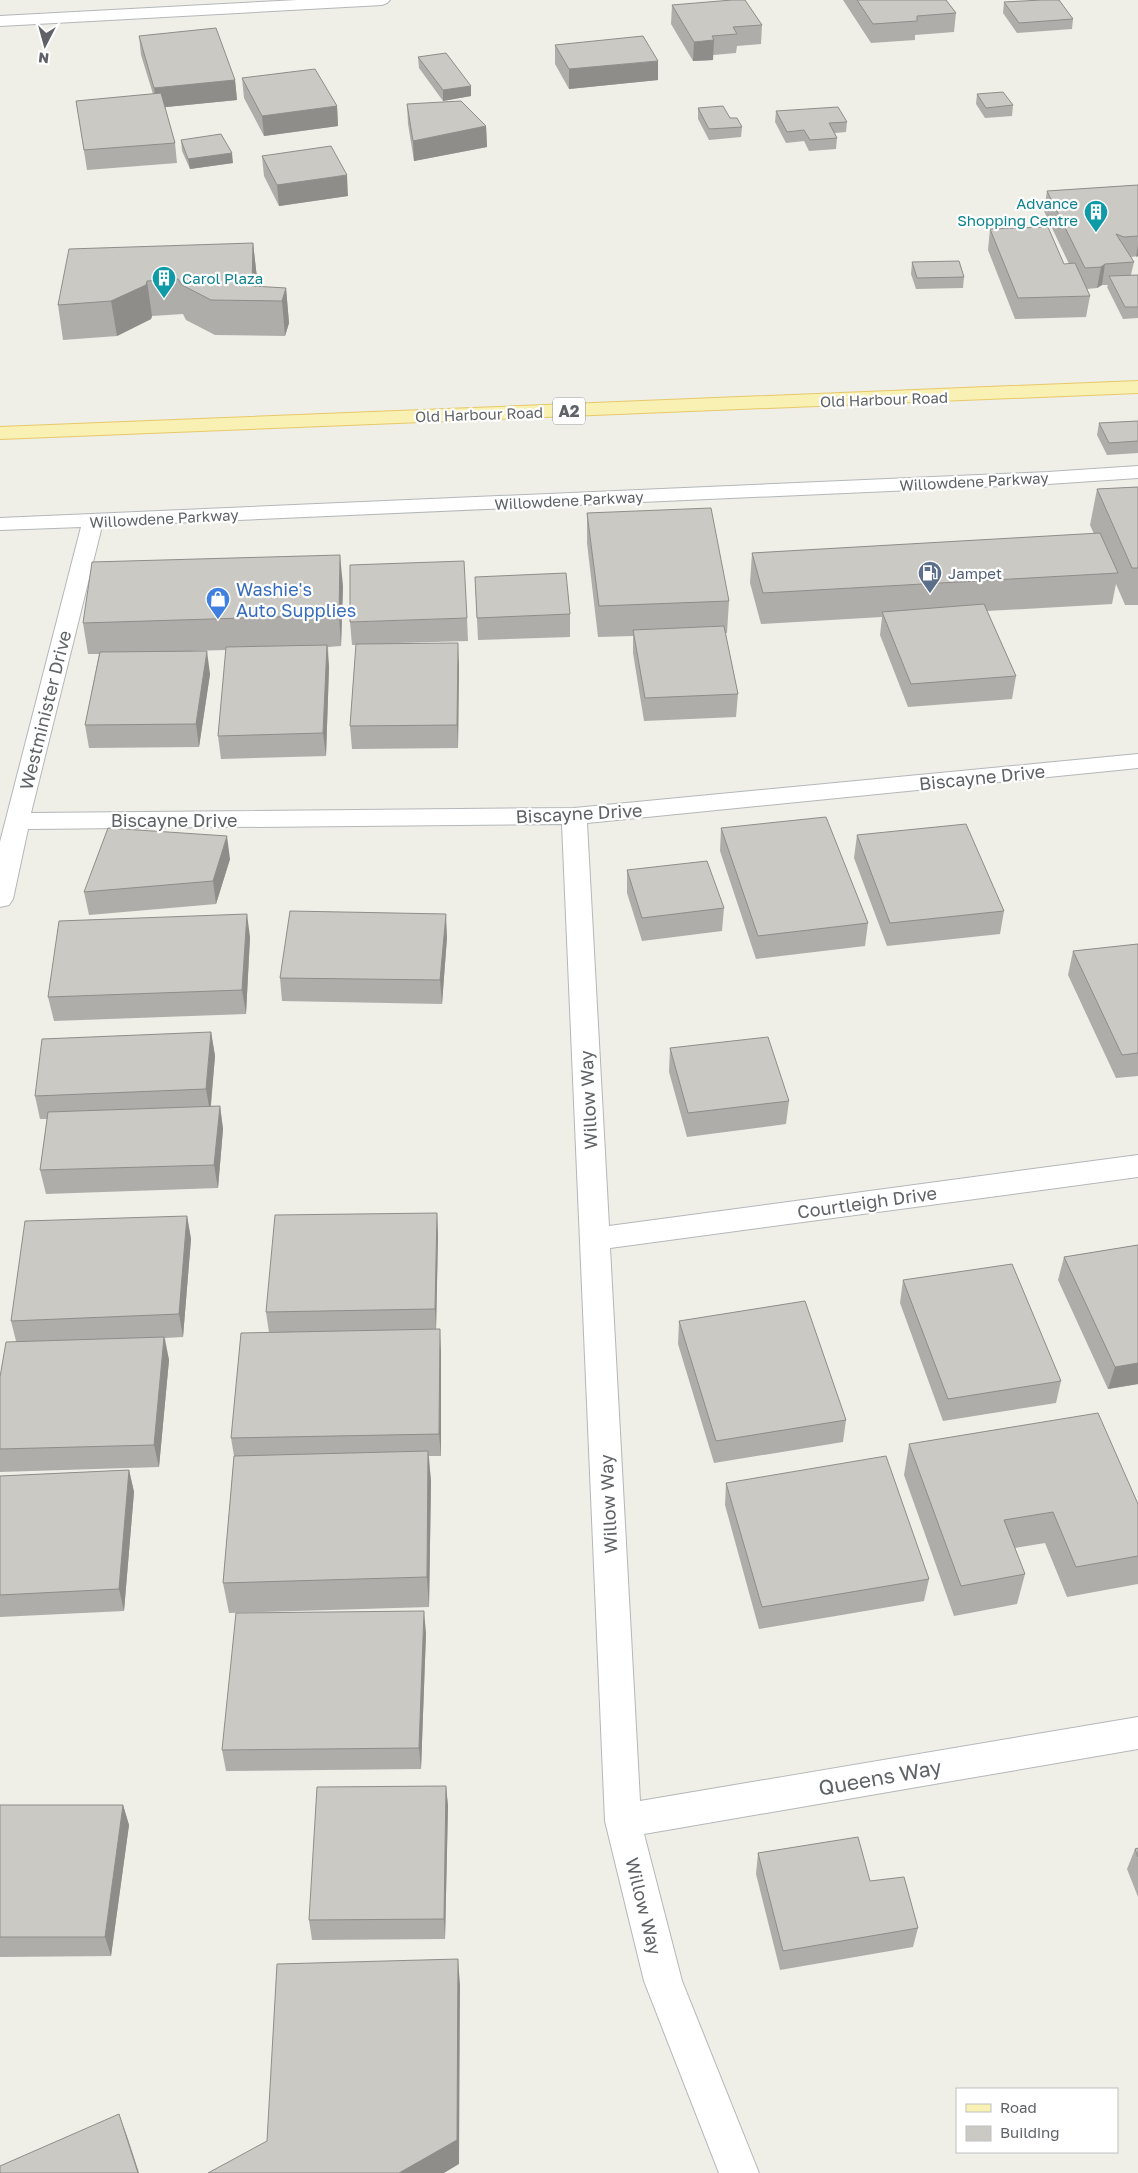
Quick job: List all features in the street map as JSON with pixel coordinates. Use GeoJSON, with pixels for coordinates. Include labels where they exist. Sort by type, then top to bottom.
{"type":"FeatureCollection","features":[{"type":"Feature","properties":{"kind":"main road","name":"Old Harbour Road"},"geometry":{"type":"LineString","coordinates":[[0,433],[1138,387]]}},
{"type":"Feature","properties":{"kind":"street"},"geometry":{"type":"LineString","coordinates":[[163,13],[208,0]]}},
{"type":"Feature","properties":{"kind":"street"},"geometry":{"type":"LineString","coordinates":[[0,21],[382,0]]}},
{"type":"Feature","properties":{"kind":"street","name":"Willowdene Parkway"},"geometry":{"type":"LineString","coordinates":[[0,524],[1048,478],[1138,472]]}},
{"type":"Feature","properties":{"kind":"street","name":"Westminister Drive"},"geometry":{"type":"LineString","coordinates":[[0,899],[17,821],[93,521]]}},
{"type":"Feature","properties":{"kind":"street","name":"Biscayne Drive"},"geometry":{"type":"LineString","coordinates":[[17,821],[574,816],[1138,761]]}},
{"type":"Feature","properties":{"kind":"street","name":"Willow Way"},"geometry":{"type":"LineString","coordinates":[[574,816],[623,1821],[663,1981],[739,2173]]}},
{"type":"Feature","properties":{"kind":"street","name":"Courtleigh Drive"},"geometry":{"type":"LineString","coordinates":[[596,1238],[1138,1166]]}},
{"type":"Feature","properties":{"kind":"street","name":"Queens Way"},"geometry":{"type":"LineString","coordinates":[[623,1821],[1138,1733]]}},
{"type":"Feature","properties":{"kind":"building"},"geometry":{"type":"Polygon","coordinates":[[[745,0],[762,25],[733,27],[737,34],[712,36],[714,40],[694,42],[672,5],[745,0]]]}},
{"type":"Feature","properties":{"kind":"building"},"geometry":{"type":"Polygon","coordinates":[[[857,0],[946,0],[956,13],[917,16],[917,21],[873,24],[857,0]]]}},
{"type":"Feature","properties":{"kind":"building"},"geometry":{"type":"Polygon","coordinates":[[[1059,0],[1073,19],[1019,23],[1004,2],[1059,0]]]}},
{"type":"Feature","properties":{"kind":"building"},"geometry":{"type":"Polygon","coordinates":[[[216,28],[235,80],[154,88],[139,36],[216,28]]]}},
{"type":"Feature","properties":{"kind":"building"},"geometry":{"type":"Polygon","coordinates":[[[643,36],[658,61],[569,69],[555,45],[643,36]]]}},
{"type":"Feature","properties":{"kind":"building"},"geometry":{"type":"Polygon","coordinates":[[[446,53],[471,86],[443,90],[418,57],[446,53]]]}},
{"type":"Feature","properties":{"kind":"building"},"geometry":{"type":"Polygon","coordinates":[[[315,69],[337,106],[262,116],[242,78],[315,69]]]}},
{"type":"Feature","properties":{"kind":"building"},"geometry":{"type":"Polygon","coordinates":[[[1003,92],[1013,105],[986,108],[977,94],[1003,92]]]}},
{"type":"Feature","properties":{"kind":"building"},"geometry":{"type":"Polygon","coordinates":[[[161,93],[175,143],[84,150],[76,101],[161,93]]]}},
{"type":"Feature","properties":{"kind":"building"},"geometry":{"type":"Polygon","coordinates":[[[461,101],[486,126],[413,141],[407,104],[461,101]]]}},
{"type":"Feature","properties":{"kind":"building"},"geometry":{"type":"Polygon","coordinates":[[[723,106],[730,118],[737,118],[742,127],[709,129],[698,108],[723,106]]]}},
{"type":"Feature","properties":{"kind":"building"},"geometry":{"type":"Polygon","coordinates":[[[838,107],[847,122],[829,123],[837,138],[810,140],[804,130],[787,132],[776,111],[838,107]]]}},
{"type":"Feature","properties":{"kind":"building"},"geometry":{"type":"Polygon","coordinates":[[[221,134],[232,153],[188,159],[181,140],[221,134]]]}},
{"type":"Feature","properties":{"kind":"building"},"geometry":{"type":"Polygon","coordinates":[[[331,146],[347,175],[277,185],[262,156],[331,146]]]}},
{"type":"Feature","properties":{"kind":"building","name":"Advance Shopping Centre"},"geometry":{"type":"Polygon","coordinates":[[[1138,185],[1138,236],[1124,237],[1116,234],[1134,262],[1105,264],[1101,267],[1085,268],[1047,191],[1138,185]]]}},
{"type":"Feature","properties":{"kind":"building"},"geometry":{"type":"Polygon","coordinates":[[[1048,227],[1064,264],[1075,263],[1090,296],[1018,298],[990,229],[1048,227]]]}},
{"type":"Feature","properties":{"kind":"building"},"geometry":{"type":"Polygon","coordinates":[[[253,243],[252,286],[286,288],[282,301],[211,300],[182,285],[178,279],[147,281],[146,285],[111,301],[58,305],[69,249],[253,243]]]}},
{"type":"Feature","properties":{"kind":"building"},"geometry":{"type":"Polygon","coordinates":[[[959,261],[964,277],[917,278],[912,262],[959,261]]]}},
{"type":"Feature","properties":{"kind":"building"},"geometry":{"type":"Polygon","coordinates":[[[1138,275],[1138,307],[1125,307],[1109,276],[1138,275]]]}},
{"type":"Feature","properties":{"kind":"building"},"geometry":{"type":"Polygon","coordinates":[[[1138,421],[1138,441],[1109,443],[1099,423],[1138,421]]]}},
{"type":"Feature","properties":{"kind":"building"},"geometry":{"type":"Polygon","coordinates":[[[1138,487],[1138,568],[1132,568],[1097,489],[1138,487]]]}},
{"type":"Feature","properties":{"kind":"building"},"geometry":{"type":"Polygon","coordinates":[[[711,508],[729,601],[599,606],[587,513],[711,508]]]}},
{"type":"Feature","properties":{"kind":"building"},"geometry":{"type":"Polygon","coordinates":[[[1100,533],[1118,573],[763,593],[752,553],[1100,533]]]}},
{"type":"Feature","properties":{"kind":"building"},"geometry":{"type":"Polygon","coordinates":[[[340,555],[339,615],[83,623],[92,562],[340,555]]]}},
{"type":"Feature","properties":{"kind":"building"},"geometry":{"type":"Polygon","coordinates":[[[464,561],[467,618],[350,622],[350,565],[464,561]]]}},
{"type":"Feature","properties":{"kind":"building"},"geometry":{"type":"Polygon","coordinates":[[[566,573],[570,614],[477,618],[475,577],[566,573]]]}},
{"type":"Feature","properties":{"kind":"building"},"geometry":{"type":"Polygon","coordinates":[[[984,604],[1016,676],[911,684],[882,612],[984,604]]]}},
{"type":"Feature","properties":{"kind":"building"},"geometry":{"type":"Polygon","coordinates":[[[724,626],[738,694],[645,698],[633,630],[724,626]]]}},
{"type":"Feature","properties":{"kind":"building"},"geometry":{"type":"Polygon","coordinates":[[[458,643],[457,725],[350,726],[356,644],[458,643]]]}},
{"type":"Feature","properties":{"kind":"building"},"geometry":{"type":"Polygon","coordinates":[[[327,645],[323,733],[218,736],[226,647],[327,645]]]}},
{"type":"Feature","properties":{"kind":"building"},"geometry":{"type":"Polygon","coordinates":[[[207,651],[196,724],[85,725],[100,652],[207,651]]]}},
{"type":"Feature","properties":{"kind":"building"},"geometry":{"type":"Polygon","coordinates":[[[826,817],[868,923],[758,936],[721,828],[826,817]]]}},
{"type":"Feature","properties":{"kind":"building"},"geometry":{"type":"Polygon","coordinates":[[[966,824],[1004,911],[890,923],[857,835],[966,824]]]}},
{"type":"Feature","properties":{"kind":"building"},"geometry":{"type":"Polygon","coordinates":[[[108,828],[227,836],[213,881],[84,892],[108,828]]]}},
{"type":"Feature","properties":{"kind":"building"},"geometry":{"type":"Polygon","coordinates":[[[707,861],[724,908],[642,918],[627,870],[707,861]]]}},
{"type":"Feature","properties":{"kind":"building"},"geometry":{"type":"Polygon","coordinates":[[[290,911],[446,914],[440,980],[280,978],[290,911]]]}},
{"type":"Feature","properties":{"kind":"building"},"geometry":{"type":"Polygon","coordinates":[[[247,914],[242,990],[48,997],[59,921],[247,914]]]}},
{"type":"Feature","properties":{"kind":"building"},"geometry":{"type":"Polygon","coordinates":[[[1138,944],[1138,1053],[1122,1055],[1073,951],[1138,944]]]}},
{"type":"Feature","properties":{"kind":"building"},"geometry":{"type":"Polygon","coordinates":[[[211,1032],[206,1089],[35,1096],[42,1039],[211,1032]]]}},
{"type":"Feature","properties":{"kind":"building"},"geometry":{"type":"Polygon","coordinates":[[[768,1037],[789,1101],[688,1113],[670,1048],[768,1037]]]}},
{"type":"Feature","properties":{"kind":"building"},"geometry":{"type":"Polygon","coordinates":[[[220,1106],[214,1165],[40,1170],[48,1112],[220,1106]]]}},
{"type":"Feature","properties":{"kind":"building"},"geometry":{"type":"Polygon","coordinates":[[[437,1213],[435,1309],[266,1312],[275,1215],[437,1213]]]}},
{"type":"Feature","properties":{"kind":"building"},"geometry":{"type":"Polygon","coordinates":[[[187,1216],[179,1314],[11,1321],[25,1221],[187,1216]]]}},
{"type":"Feature","properties":{"kind":"building"},"geometry":{"type":"Polygon","coordinates":[[[1138,1245],[1138,1363],[1115,1367],[1064,1257],[1138,1245]]]}},
{"type":"Feature","properties":{"kind":"building"},"geometry":{"type":"Polygon","coordinates":[[[1012,1264],[1061,1381],[948,1399],[903,1280],[1012,1264]]]}},
{"type":"Feature","properties":{"kind":"building"},"geometry":{"type":"Polygon","coordinates":[[[805,1301],[846,1420],[716,1441],[679,1321],[805,1301]]]}},
{"type":"Feature","properties":{"kind":"building"},"geometry":{"type":"Polygon","coordinates":[[[440,1329],[439,1434],[231,1438],[241,1333],[440,1329]]]}},
{"type":"Feature","properties":{"kind":"building"},"geometry":{"type":"Polygon","coordinates":[[[164,1337],[154,1445],[0,1449],[0,1377],[6,1342],[164,1337]]]}},
{"type":"Feature","properties":{"kind":"building"},"geometry":{"type":"Polygon","coordinates":[[[1098,1413],[1138,1504],[1138,1556],[1076,1567],[1053,1512],[1004,1520],[1025,1574],[961,1586],[909,1444],[1098,1413]]]}},
{"type":"Feature","properties":{"kind":"building"},"geometry":{"type":"Polygon","coordinates":[[[428,1451],[427,1577],[223,1583],[234,1456],[428,1451]]]}},
{"type":"Feature","properties":{"kind":"building"},"geometry":{"type":"Polygon","coordinates":[[[886,1456],[929,1579],[762,1607],[726,1483],[886,1456]]]}},
{"type":"Feature","properties":{"kind":"building"},"geometry":{"type":"Polygon","coordinates":[[[129,1470],[119,1589],[0,1595],[0,1476],[129,1470]]]}},
{"type":"Feature","properties":{"kind":"building"},"geometry":{"type":"Polygon","coordinates":[[[424,1611],[419,1748],[222,1750],[236,1613],[424,1611]]]}},
{"type":"Feature","properties":{"kind":"building"},"geometry":{"type":"Polygon","coordinates":[[[446,1786],[444,1919],[309,1920],[317,1787],[446,1786]]]}},
{"type":"Feature","properties":{"kind":"building"},"geometry":{"type":"Polygon","coordinates":[[[0,1805],[123,1805],[105,1937],[0,1937],[0,1805]]]}},
{"type":"Feature","properties":{"kind":"building"},"geometry":{"type":"Polygon","coordinates":[[[858,1837],[870,1881],[904,1877],[918,1928],[783,1951],[758,1853],[858,1837]]]}},
{"type":"Feature","properties":{"kind":"building"},"geometry":{"type":"Polygon","coordinates":[[[458,1959],[457,2140],[399,2173],[208,2173],[267,2141],[277,1964],[458,1959]]]}},
{"type":"Feature","properties":{"kind":"building"},"geometry":{"type":"Polygon","coordinates":[[[119,2114],[138,2173],[0,2173],[0,2166],[119,2114]]]}},
{"type":"Feature","properties":{"kind":"place","name":"Advance Shopping Centre"},"geometry":{"type":"Point","coordinates":[1096,233]}},
{"type":"Feature","properties":{"kind":"place","name":"Carol Plaza"},"geometry":{"type":"Point","coordinates":[164,299]}},
{"type":"Feature","properties":{"kind":"place","name":"Jampet"},"geometry":{"type":"Point","coordinates":[930,594]}},
{"type":"Feature","properties":{"kind":"place","name":"Washie's Auto Supplies"},"geometry":{"type":"Point","coordinates":[218,620]}}]}
